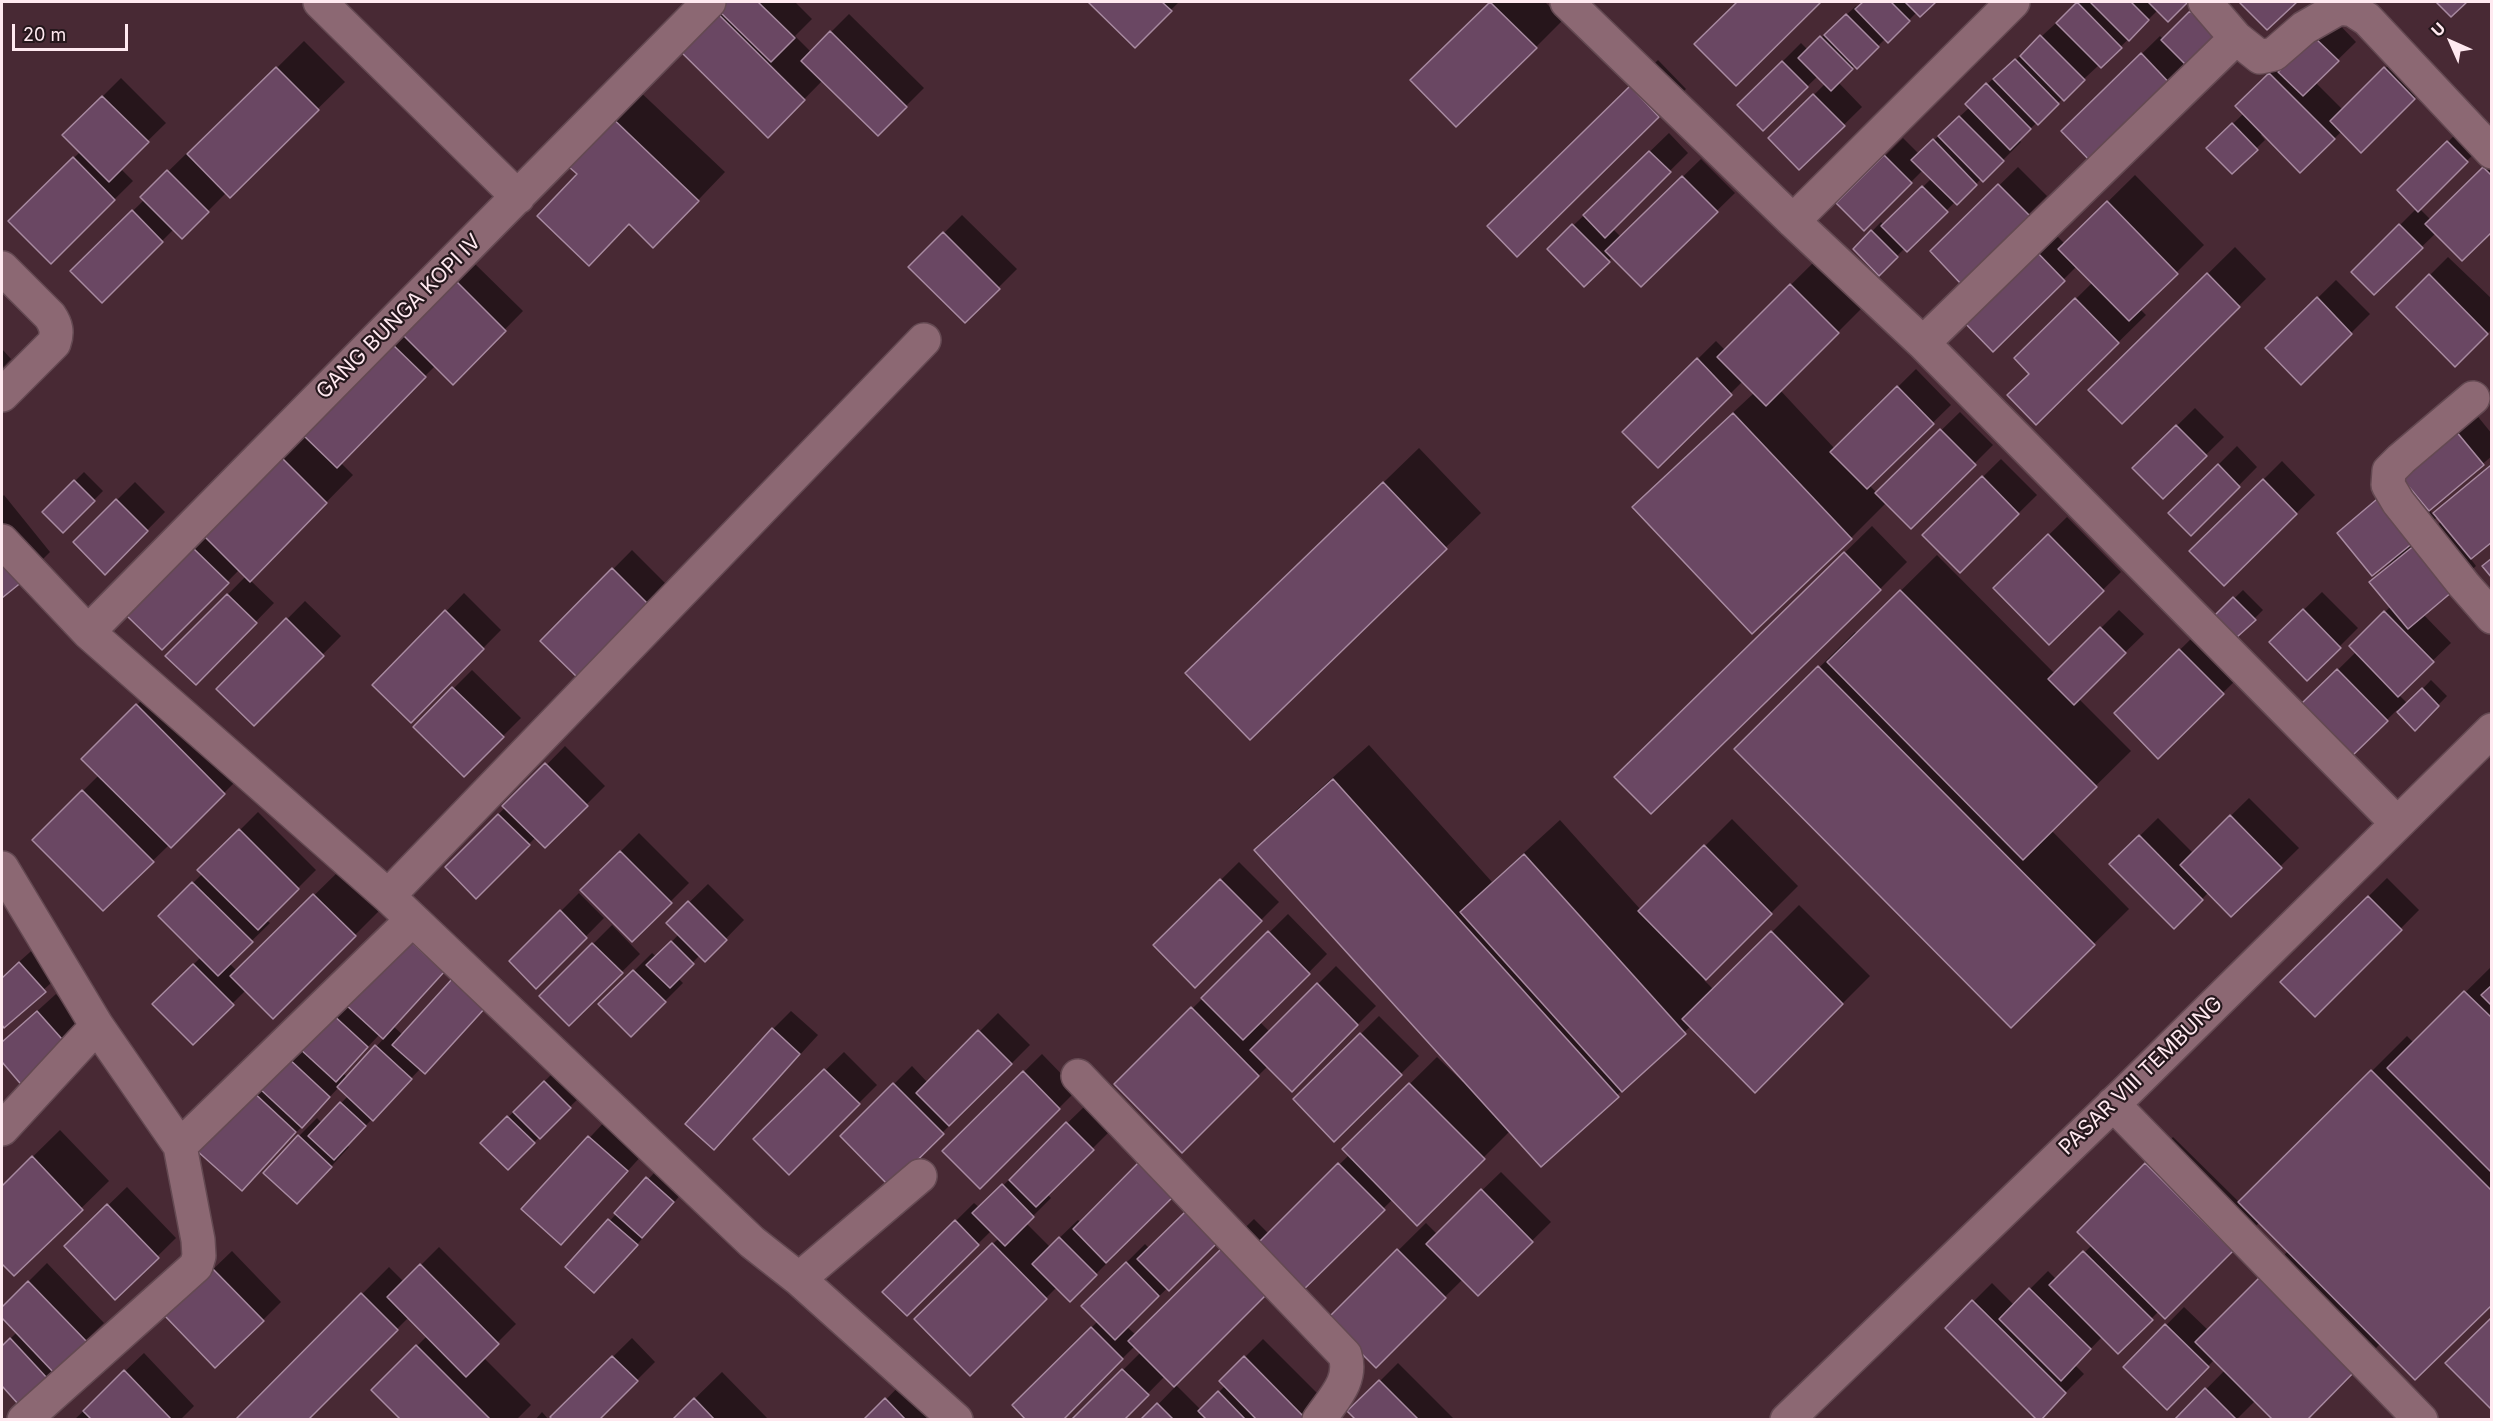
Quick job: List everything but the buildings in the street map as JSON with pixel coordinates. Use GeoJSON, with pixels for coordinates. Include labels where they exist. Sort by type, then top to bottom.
{"type":"FeatureCollection","features":[{"type":"Feature","properties":{"kind":"street"},"geometry":{"type":"LineString","coordinates":[[320,2],[518,197]]}},
{"type":"Feature","properties":{"kind":"street","name":"GANG BUNGA KOPI IV"},"geometry":{"type":"LineString","coordinates":[[88,632],[709,2]]}},
{"type":"Feature","properties":{"kind":"street"},"geometry":{"type":"LineString","coordinates":[[1567,2],[1793,221],[1923,343],[2397,823]]}},
{"type":"Feature","properties":{"kind":"street"},"geometry":{"type":"LineString","coordinates":[[1793,221],[2013,2]]}},
{"type":"Feature","properties":{"kind":"street"},"geometry":{"type":"LineString","coordinates":[[2205,2],[2236,38],[2260,57],[2274,54],[2304,28],[2339,8],[2353,10],[2367,19],[2492,152]]}},
{"type":"Feature","properties":{"kind":"street"},"geometry":{"type":"LineString","coordinates":[[1923,343],[2236,38]]}},
{"type":"Feature","properties":{"kind":"street"},"geometry":{"type":"LineString","coordinates":[[2,268],[55,324],[57,335],[54,343],[2,394]]}},
{"type":"Feature","properties":{"kind":"street"},"geometry":{"type":"LineString","coordinates":[[388,896],[924,340]]}},
{"type":"Feature","properties":{"kind":"street"},"geometry":{"type":"LineString","coordinates":[[2473,398],[2389,471],[2388,485],[2464,585],[2492,617]]}},
{"type":"Feature","properties":{"kind":"street"},"geometry":{"type":"LineString","coordinates":[[2,541],[88,632],[388,896],[752,1242],[799,1279],[956,1419]]}},
{"type":"Feature","properties":{"kind":"street","name":"PASAR VIII TEMBUNG"},"geometry":{"type":"LineString","coordinates":[[1787,1419],[2113,1104],[2492,730]]}},
{"type":"Feature","properties":{"kind":"street"},"geometry":{"type":"LineString","coordinates":[[2,868],[98,1026],[180,1146],[199,1256],[196,1266],[24,1419]]}},
{"type":"Feature","properties":{"kind":"street"},"geometry":{"type":"LineString","coordinates":[[180,1146],[412,920]]}},
{"type":"Feature","properties":{"kind":"street"},"geometry":{"type":"LineString","coordinates":[[2,1129],[98,1026]]}},
{"type":"Feature","properties":{"kind":"street"},"geometry":{"type":"LineString","coordinates":[[1078,1076],[1345,1355],[1349,1367],[1347,1378],[1319,1419]]}},
{"type":"Feature","properties":{"kind":"street"},"geometry":{"type":"LineString","coordinates":[[2113,1104],[2421,1419]]}},
{"type":"Feature","properties":{"kind":"street"},"geometry":{"type":"LineString","coordinates":[[799,1279],[920,1176]]}}]}
